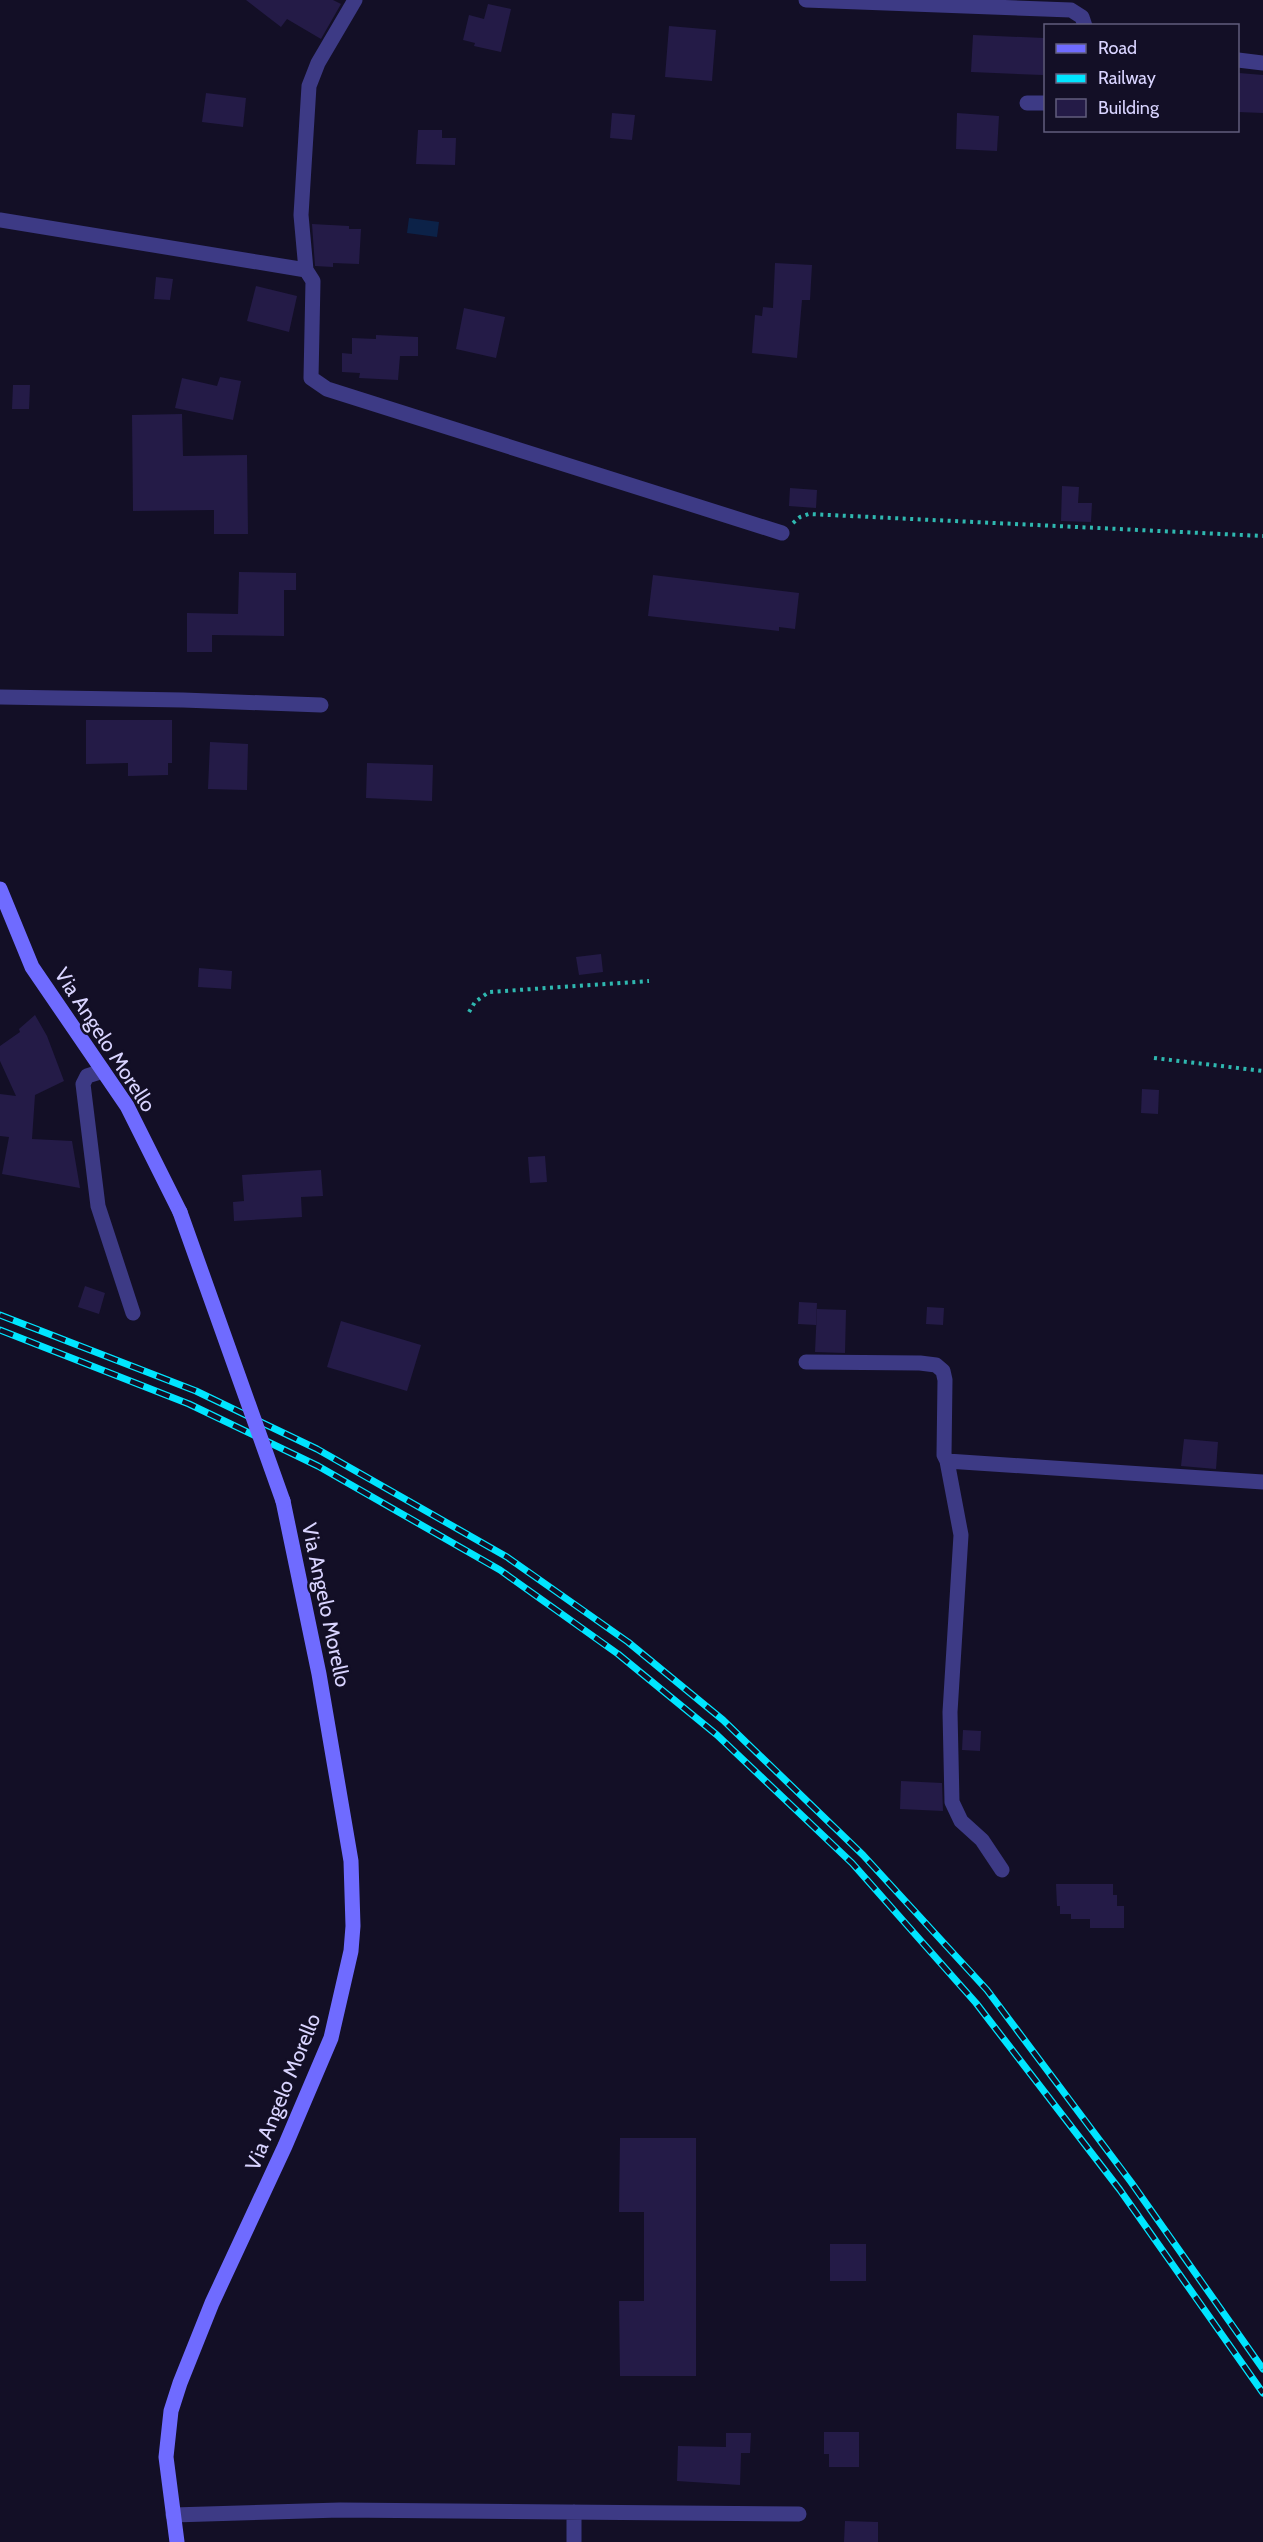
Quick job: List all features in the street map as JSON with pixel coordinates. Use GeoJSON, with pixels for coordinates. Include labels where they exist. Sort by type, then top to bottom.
{"type":"FeatureCollection","features":[{"type":"Feature","properties":{"kind":"street"},"geometry":{"type":"LineString","coordinates":[[355,0],[318,63],[309,86],[301,214],[306,270],[314,281],[311,378],[327,389],[782,532]]}},
{"type":"Feature","properties":{"kind":"street"},"geometry":{"type":"LineString","coordinates":[[806,0],[1071,10],[1082,17],[1084,24]]}},
{"type":"Feature","properties":{"kind":"street"},"geometry":{"type":"LineString","coordinates":[[1239,60],[1263,63]]}},
{"type":"Feature","properties":{"kind":"street"},"geometry":{"type":"LineString","coordinates":[[1027,103],[1044,103]]}},
{"type":"Feature","properties":{"kind":"street"},"geometry":{"type":"LineString","coordinates":[[0,220],[306,270]]}},
{"type":"Feature","properties":{"kind":"street"},"geometry":{"type":"LineString","coordinates":[[0,697],[321,705]]}},
{"type":"Feature","properties":{"kind":"street","name":"Via Angelo Morello"},"geometry":{"type":"LineString","coordinates":[[0,889],[32,967],[127,1107],[180,1212],[283,1501],[321,1685],[351,1861],[353,1926],[351,1951],[339,2010],[321,2064],[212,2303],[171,2411],[167,2437],[167,2469],[177,2542]]}},
{"type":"Feature","properties":{"kind":"street"},"geometry":{"type":"LineString","coordinates":[[103,1071],[87,1076],[84,1084],[98,1206],[133,1313]]}},
{"type":"Feature","properties":{"kind":"street"},"geometry":{"type":"LineString","coordinates":[[806,1362],[920,1363],[936,1365],[943,1371],[945,1380],[944,1455],[961,1535],[950,1712],[952,1802],[962,1821],[982,1840],[1002,1870]]}},
{"type":"Feature","properties":{"kind":"street"},"geometry":{"type":"LineString","coordinates":[[947,1461],[1263,1482]]}},
{"type":"Feature","properties":{"kind":"street"},"geometry":{"type":"LineString","coordinates":[[173,2515],[340,2510],[799,2514]]}},
{"type":"Feature","properties":{"kind":"street"},"geometry":{"type":"LineString","coordinates":[[574,2512],[574,2542]]}},
{"type":"Feature","properties":{"kind":"path"},"geometry":{"type":"LineString","coordinates":[[782,532],[800,517],[809,514],[1263,536]]}},
{"type":"Feature","properties":{"kind":"path"},"geometry":{"type":"LineString","coordinates":[[469,1012],[475,1002],[489,992],[650,981]]}},
{"type":"Feature","properties":{"kind":"path"},"geometry":{"type":"LineString","coordinates":[[1154,1058],[1263,1071]]}},
{"type":"Feature","properties":{"kind":"water"},"geometry":{"type":"Polygon","coordinates":[[[409,218],[439,222],[437,237],[407,233],[409,218]]]}},
{"type":"Feature","properties":{"kind":"building"},"geometry":{"type":"Polygon","coordinates":[[[246,0],[333,0],[341,4],[321,39],[287,19],[281,27],[246,0]]]}},
{"type":"Feature","properties":{"kind":"building"},"geometry":{"type":"Polygon","coordinates":[[[488,4],[511,9],[501,52],[474,46],[475,43],[463,40],[469,15],[484,19],[488,4]]]}},
{"type":"Feature","properties":{"kind":"building"},"geometry":{"type":"Polygon","coordinates":[[[669,26],[716,30],[712,81],[665,77],[669,26]]]}},
{"type":"Feature","properties":{"kind":"building"},"geometry":{"type":"Polygon","coordinates":[[[973,35],[1044,38],[1043,75],[971,72],[973,35]]]}},
{"type":"Feature","properties":{"kind":"building"},"geometry":{"type":"Polygon","coordinates":[[[1239,73],[1263,75],[1263,113],[1239,112],[1239,73]]]}},
{"type":"Feature","properties":{"kind":"building"},"geometry":{"type":"Polygon","coordinates":[[[206,93],[246,98],[243,127],[202,122],[206,93]]]}},
{"type":"Feature","properties":{"kind":"building"},"geometry":{"type":"Polygon","coordinates":[[[612,113],[635,115],[632,140],[610,138],[612,113]]]}},
{"type":"Feature","properties":{"kind":"building"},"geometry":{"type":"Polygon","coordinates":[[[957,113],[999,116],[997,151],[956,149],[957,113]]]}},
{"type":"Feature","properties":{"kind":"building"},"geometry":{"type":"Polygon","coordinates":[[[418,130],[442,130],[442,138],[456,138],[455,165],[416,164],[418,130]]]}},
{"type":"Feature","properties":{"kind":"building"},"geometry":{"type":"Polygon","coordinates":[[[312,224],[361,229],[359,264],[333,263],[333,267],[315,266],[312,224]]]}},
{"type":"Feature","properties":{"kind":"building"},"geometry":{"type":"Polygon","coordinates":[[[775,263],[812,265],[810,300],[802,300],[797,358],[752,353],[755,315],[762,316],[763,307],[773,308],[775,263]]]}},
{"type":"Feature","properties":{"kind":"building"},"geometry":{"type":"Polygon","coordinates":[[[156,277],[173,279],[170,300],[154,299],[156,277]]]}},
{"type":"Feature","properties":{"kind":"building"},"geometry":{"type":"Polygon","coordinates":[[[256,286],[297,296],[289,332],[247,321],[256,286]]]}},
{"type":"Feature","properties":{"kind":"building"},"geometry":{"type":"Polygon","coordinates":[[[464,308],[505,317],[496,358],[456,349],[464,308]]]}},
{"type":"Feature","properties":{"kind":"building"},"geometry":{"type":"Polygon","coordinates":[[[376,335],[418,337],[418,356],[400,356],[398,380],[359,378],[360,373],[342,372],[342,353],[352,354],[352,338],[376,339],[376,335]]]}},
{"type":"Feature","properties":{"kind":"building"},"geometry":{"type":"Polygon","coordinates":[[[220,377],[241,381],[233,420],[175,408],[182,378],[217,386],[220,377]]]}},
{"type":"Feature","properties":{"kind":"building"},"geometry":{"type":"Polygon","coordinates":[[[13,385],[30,385],[29,409],[12,409],[13,385]]]}},
{"type":"Feature","properties":{"kind":"building"},"geometry":{"type":"Polygon","coordinates":[[[182,414],[183,456],[247,455],[248,534],[214,534],[214,510],[133,511],[132,415],[182,414]]]}},
{"type":"Feature","properties":{"kind":"building"},"geometry":{"type":"Polygon","coordinates":[[[1062,486],[1079,487],[1078,503],[1092,503],[1091,522],[1061,521],[1062,486]]]}},
{"type":"Feature","properties":{"kind":"building"},"geometry":{"type":"Polygon","coordinates":[[[790,488],[817,490],[816,508],[789,506],[790,488]]]}},
{"type":"Feature","properties":{"kind":"building"},"geometry":{"type":"Polygon","coordinates":[[[239,572],[296,573],[296,590],[284,590],[284,636],[212,635],[212,652],[187,652],[187,613],[238,614],[239,572]]]}},
{"type":"Feature","properties":{"kind":"building"},"geometry":{"type":"Polygon","coordinates":[[[653,575],[799,593],[795,629],[779,627],[779,631],[648,616],[653,575]]]}},
{"type":"Feature","properties":{"kind":"building"},"geometry":{"type":"Polygon","coordinates":[[[86,720],[172,720],[172,763],[168,763],[168,775],[128,776],[128,763],[86,764],[86,720]]]}},
{"type":"Feature","properties":{"kind":"building"},"geometry":{"type":"Polygon","coordinates":[[[210,742],[248,744],[247,790],[208,789],[210,742]]]}},
{"type":"Feature","properties":{"kind":"building"},"geometry":{"type":"Polygon","coordinates":[[[367,763],[433,765],[432,801],[366,798],[367,763]]]}},
{"type":"Feature","properties":{"kind":"building"},"geometry":{"type":"Polygon","coordinates":[[[601,954],[603,972],[579,975],[576,957],[601,954]]]}},
{"type":"Feature","properties":{"kind":"building"},"geometry":{"type":"Polygon","coordinates":[[[199,968],[232,971],[231,989],[198,987],[199,968]]]}},
{"type":"Feature","properties":{"kind":"building"},"geometry":{"type":"Polygon","coordinates":[[[35,1015],[47,1036],[64,1081],[35,1095],[32,1139],[72,1141],[80,1188],[2,1174],[9,1137],[0,1136],[0,1094],[16,1096],[0,1061],[0,1046],[20,1032],[19,1029],[35,1015]]]}},
{"type":"Feature","properties":{"kind":"building"},"geometry":{"type":"Polygon","coordinates":[[[1142,1089],[1159,1090],[1158,1114],[1141,1113],[1142,1089]]]}},
{"type":"Feature","properties":{"kind":"building"},"geometry":{"type":"Polygon","coordinates":[[[545,1156],[547,1182],[530,1183],[528,1157],[545,1156]]]}},
{"type":"Feature","properties":{"kind":"building"},"geometry":{"type":"Polygon","coordinates":[[[321,1170],[323,1196],[301,1197],[302,1217],[234,1221],[233,1202],[244,1201],[242,1175],[321,1170]]]}},
{"type":"Feature","properties":{"kind":"building"},"geometry":{"type":"Polygon","coordinates":[[[85,1286],[105,1293],[99,1314],[78,1307],[85,1286]]]}},
{"type":"Feature","properties":{"kind":"building"},"geometry":{"type":"Polygon","coordinates":[[[799,1302],[817,1303],[816,1325],[798,1324],[799,1302]]]}},
{"type":"Feature","properties":{"kind":"building"},"geometry":{"type":"Polygon","coordinates":[[[927,1307],[944,1308],[943,1325],[926,1324],[927,1307]]]}},
{"type":"Feature","properties":{"kind":"building"},"geometry":{"type":"Polygon","coordinates":[[[817,1309],[846,1310],[845,1353],[815,1352],[817,1309]]]}},
{"type":"Feature","properties":{"kind":"building"},"geometry":{"type":"Polygon","coordinates":[[[341,1321],[421,1345],[407,1391],[327,1367],[341,1321]]]}},
{"type":"Feature","properties":{"kind":"building"},"geometry":{"type":"Polygon","coordinates":[[[1184,1439],[1218,1442],[1216,1469],[1181,1466],[1184,1439]]]}},
{"type":"Feature","properties":{"kind":"building"},"geometry":{"type":"Polygon","coordinates":[[[963,1730],[981,1731],[980,1751],[962,1750],[963,1730]]]}},
{"type":"Feature","properties":{"kind":"building"},"geometry":{"type":"Polygon","coordinates":[[[901,1781],[942,1783],[943,1811],[900,1809],[901,1781]]]}},
{"type":"Feature","properties":{"kind":"building"},"geometry":{"type":"Polygon","coordinates":[[[1056,1884],[1113,1884],[1113,1895],[1117,1895],[1117,1906],[1124,1906],[1124,1928],[1090,1928],[1090,1919],[1071,1919],[1071,1914],[1060,1914],[1060,1906],[1057,1906],[1056,1884]]]}},
{"type":"Feature","properties":{"kind":"building"},"geometry":{"type":"Polygon","coordinates":[[[620,2138],[696,2138],[696,2376],[620,2376],[619,2301],[644,2301],[644,2212],[619,2212],[620,2138]]]}},
{"type":"Feature","properties":{"kind":"building"},"geometry":{"type":"Polygon","coordinates":[[[830,2244],[866,2244],[866,2281],[830,2281],[830,2244]]]}},
{"type":"Feature","properties":{"kind":"building"},"geometry":{"type":"Polygon","coordinates":[[[824,2432],[859,2432],[859,2467],[829,2467],[829,2454],[824,2454],[824,2432]]]}},
{"type":"Feature","properties":{"kind":"building"},"geometry":{"type":"Polygon","coordinates":[[[726,2433],[751,2433],[750,2453],[741,2453],[740,2485],[677,2481],[678,2446],[726,2447],[726,2433]]]}},
{"type":"Feature","properties":{"kind":"building"},"geometry":{"type":"Polygon","coordinates":[[[845,2521],[878,2522],[878,2542],[844,2542],[845,2521]]]}},
{"type":"Feature","properties":{"kind":"railway"},"geometry":{"type":"LineString","coordinates":[[0,1315],[196,1391],[317,1449],[507,1557],[628,1642],[723,1720],[863,1855],[987,1990],[1131,2182],[1263,2369]]}},
{"type":"Feature","properties":{"kind":"railway"},"geometry":{"type":"LineString","coordinates":[[0,1330],[189,1404],[318,1466],[500,1570],[618,1654],[717,1735],[852,1863],[976,2003],[1120,2190],[1263,2393]]}}]}
